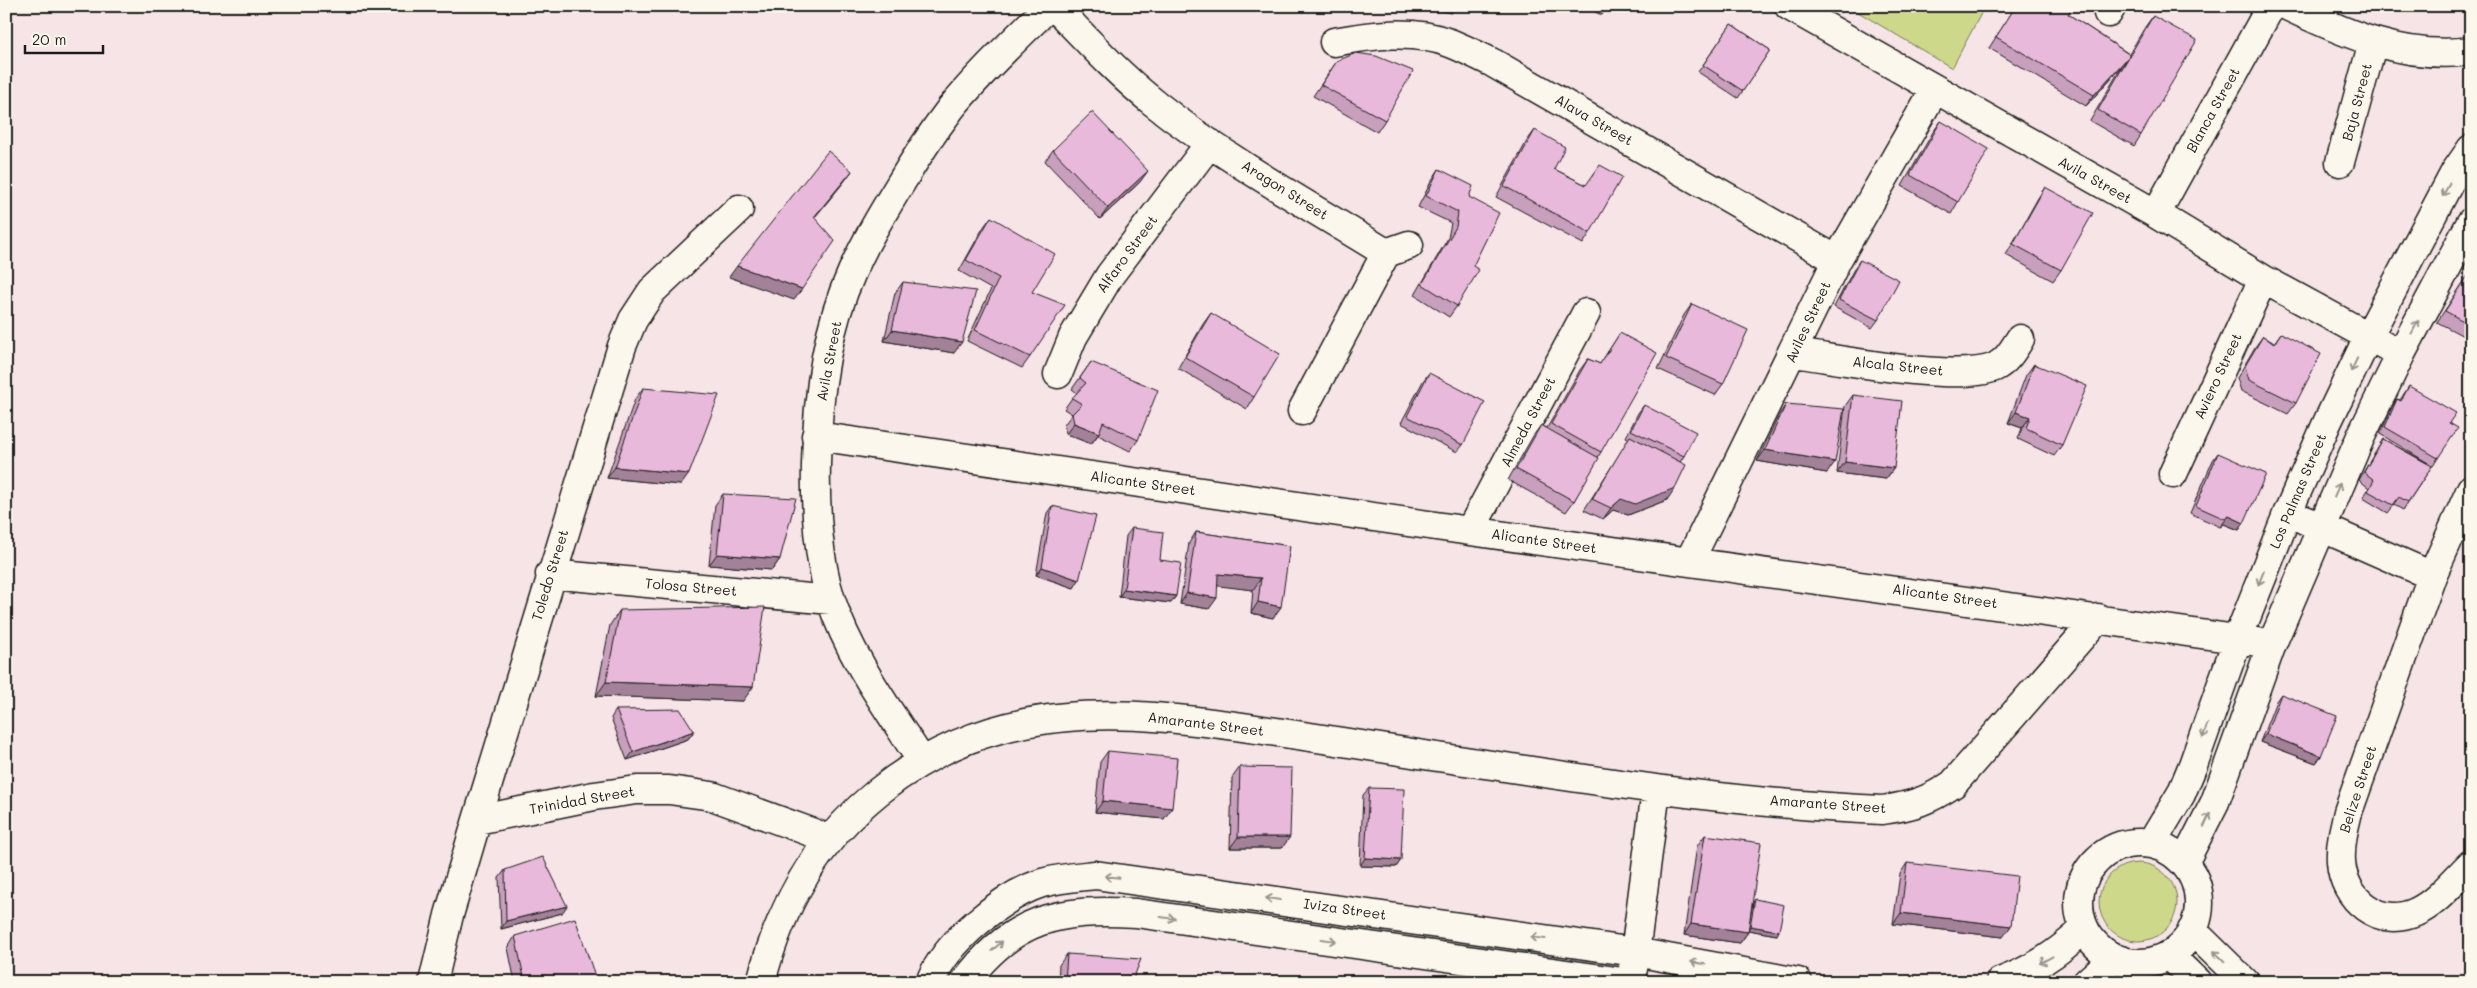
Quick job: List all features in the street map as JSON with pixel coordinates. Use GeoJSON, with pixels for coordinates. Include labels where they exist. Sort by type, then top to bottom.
{"type":"FeatureCollection","features":[{"type":"Feature","properties":{"kind":"street","name":"Avila Street"},"geometry":{"type":"LineString","coordinates":[[921,760],[873,684],[849,640],[831,600],[819,540],[816,488],[816,436],[822,379],[834,325],[851,274],[878,220],[920,150],[951,108],[988,66],[1049,6]]}},
{"type":"Feature","properties":{"kind":"street","name":"Aragon Street"},"geometry":{"type":"LineString","coordinates":[[1054,6],[1103,57],[1152,101],[1210,144],[1398,249],[1302,411]]}},
{"type":"Feature","properties":{"kind":"street","name":"Avila Street"},"geometry":{"type":"LineString","coordinates":[[1789,6],[2156,214],[2263,279],[2401,354]]}},
{"type":"Feature","properties":{"kind":"street","name":"Blanca Street"},"geometry":{"type":"LineString","coordinates":[[2156,214],[2271,6]]}},
{"type":"Feature","properties":{"kind":"street"},"geometry":{"type":"LineString","coordinates":[[2287,6],[2321,23],[2373,42],[2412,52],[2450,54],[2471,51]]}},
{"type":"Feature","properties":{"kind":"street","name":"Alava Street"},"geometry":{"type":"LineString","coordinates":[[1334,42],[1374,35],[1416,36],[1448,43],[1493,63],[1837,260]]}},
{"type":"Feature","properties":{"kind":"street","name":"Baja Street"},"geometry":{"type":"LineString","coordinates":[[2340,162],[2373,42]]}},
{"type":"Feature","properties":{"kind":"street","name":"Aviles Street"},"geometry":{"type":"LineString","coordinates":[[1690,560],[1794,353],[1837,260],[1934,89]]}},
{"type":"Feature","properties":{"kind":"street","name":"Alfaro Street"},"geometry":{"type":"LineString","coordinates":[[1058,374],[1073,337],[1105,282],[1210,144]]}},
{"type":"Feature","properties":{"kind":"street","name":"Los Palmas Street"},"geometry":{"type":"LineString","coordinates":[[2151,844],[2180,794],[2193,765],[2238,638],[2288,512],[2369,335],[2455,172],[2471,149]]}},
{"type":"Feature","properties":{"kind":"street","name":"Toledo Street"},"geometry":{"type":"LineString","coordinates":[[433,982],[449,915],[550,574],[622,346],[633,320],[652,291],[739,209]]}},
{"type":"Feature","properties":{"kind":"street"},"geometry":{"type":"LineString","coordinates":[[2184,863],[2219,793],[2272,644],[2321,527],[2401,354],[2471,222]]}},
{"type":"Feature","properties":{"kind":"street","name":"Aviero Street"},"geometry":{"type":"LineString","coordinates":[[2173,474],[2263,279]]}},
{"type":"Feature","properties":{"kind":"street","name":"Almeda Street"},"geometry":{"type":"LineString","coordinates":[[1470,531],[1586,313]]}},
{"type":"Feature","properties":{"kind":"street","name":"Alcala Street"},"geometry":{"type":"LineString","coordinates":[[1794,353],[1937,372],[1982,370],[1995,366],[2007,359],[2020,339]]}},
{"type":"Feature","properties":{"kind":"street","name":"Alicante Street"},"geometry":{"type":"LineString","coordinates":[[816,436],[1470,531],[1690,560],[2272,644]]}},
{"type":"Feature","properties":{"kind":"street","name":"Belize Street"},"geometry":{"type":"LineString","coordinates":[[2471,490],[2432,576],[2348,812],[2342,837],[2341,861],[2344,878],[2366,909],[2382,916],[2400,918],[2417,912],[2433,901],[2471,864]]}},
{"type":"Feature","properties":{"kind":"street"},"geometry":{"type":"LineString","coordinates":[[2288,512],[2432,576]]}},
{"type":"Feature","properties":{"kind":"street","name":"Tolosa Street"},"geometry":{"type":"LineString","coordinates":[[550,574],[831,600]]}},
{"type":"Feature","properties":{"kind":"street","name":"Amarante Street"},"geometry":{"type":"LineString","coordinates":[[761,982],[769,950],[783,913],[803,877],[830,839],[856,810],[921,760],[969,739],[1048,718],[1098,714],[1179,717],[1656,790],[1882,810],[1910,806],[1932,798],[1953,784],[2098,618]]}},
{"type":"Feature","properties":{"kind":"street","name":"Trinidad Street"},"geometry":{"type":"LineString","coordinates":[[477,820],[594,796],[637,790],[669,790],[712,796],[830,839]]}},
{"type":"Feature","properties":{"kind":"street"},"geometry":{"type":"LineString","coordinates":[[1631,982],[1656,790]]}},
{"type":"Feature","properties":{"kind":"street"},"geometry":{"type":"LineString","coordinates":[[2132,843],[2151,844],[2169,850],[2184,863],[2192,874],[2197,888],[2198,917],[2183,944],[2169,955],[2151,962],[2132,963],[2114,958],[2096,946],[2084,930],[2079,911],[2079,892],[2086,874],[2097,859],[2113,848],[2132,843]]}},
{"type":"Feature","properties":{"kind":"street","name":"Iviza Street"},"geometry":{"type":"LineString","coordinates":[[930,982],[934,972],[953,947],[979,921],[1006,900],[1040,884],[1062,878],[1095,875],[1635,952],[1798,982]]}},
{"type":"Feature","properties":{"kind":"street"},"geometry":{"type":"LineString","coordinates":[[965,982],[982,959],[1003,941],[1032,923],[1068,913],[1097,910],[1136,913],[1623,982]]}},
{"type":"Feature","properties":{"kind":"street"},"geometry":{"type":"LineString","coordinates":[[2000,982],[2022,973],[2058,953],[2084,930]]}},
{"type":"Feature","properties":{"kind":"street"},"geometry":{"type":"LineString","coordinates":[[2192,930],[2245,982]]}},
{"type":"Feature","properties":{"kind":"street"},"geometry":{"type":"LineString","coordinates":[[2169,955],[2197,982]]}},
{"type":"Feature","properties":{"kind":"street"},"geometry":{"type":"LineString","coordinates":[[2087,982],[2114,958]]}},
{"type":"Feature","properties":{"kind":"green space"},"geometry":{"type":"Polygon","coordinates":[[[1848,6],[1985,6],[1952,68],[1848,6]]]}},
{"type":"Feature","properties":{"kind":"green space"},"geometry":{"type":"Polygon","coordinates":[[[2138,863],[2153,866],[2165,875],[2174,887],[2177,902],[2174,917],[2165,929],[2153,938],[2138,941],[2123,938],[2111,929],[2102,917],[2099,902],[2102,887],[2111,875],[2123,866],[2138,863]]]}},
{"type":"Feature","properties":{"kind":"building"},"geometry":{"type":"Polygon","coordinates":[[[2016,6],[2072,6],[2068,14],[2130,55],[2094,95],[1996,37],[2016,6]]]}},
{"type":"Feature","properties":{"kind":"building"},"geometry":{"type":"Polygon","coordinates":[[[2153,16],[2197,40],[2141,135],[2098,110],[2153,16]]]}},
{"type":"Feature","properties":{"kind":"building"},"geometry":{"type":"Polygon","coordinates":[[[1731,24],[1770,50],[1743,91],[1703,65],[1731,24]]]}},
{"type":"Feature","properties":{"kind":"building"},"geometry":{"type":"Polygon","coordinates":[[[1356,53],[1376,56],[1413,71],[1385,120],[1321,85],[1337,61],[1356,53]]]}},
{"type":"Feature","properties":{"kind":"building"},"geometry":{"type":"Polygon","coordinates":[[[1092,112],[1148,171],[1108,208],[1053,150],[1092,112]]]}},
{"type":"Feature","properties":{"kind":"building"},"geometry":{"type":"Polygon","coordinates":[[[1941,121],[1989,149],[1958,202],[1910,175],[1941,121]]]}},
{"type":"Feature","properties":{"kind":"building"},"geometry":{"type":"Polygon","coordinates":[[[1535,130],[1565,147],[1554,169],[1586,185],[1600,165],[1622,177],[1590,233],[1504,186],[1535,130]]]}},
{"type":"Feature","properties":{"kind":"building"},"geometry":{"type":"Polygon","coordinates":[[[828,151],[852,171],[814,217],[835,241],[802,289],[737,266],[828,151]]]}},
{"type":"Feature","properties":{"kind":"building"},"geometry":{"type":"Polygon","coordinates":[[[1439,169],[1473,186],[1469,197],[1499,213],[1473,266],[1479,270],[1457,306],[1422,284],[1456,227],[1458,212],[1426,196],[1439,169]]]}},
{"type":"Feature","properties":{"kind":"building"},"geometry":{"type":"Polygon","coordinates":[[[2045,187],[2093,213],[2061,270],[2013,244],[2045,187]]]}},
{"type":"Feature","properties":{"kind":"building"},"geometry":{"type":"Polygon","coordinates":[[[991,217],[1055,254],[1032,292],[1065,305],[1030,357],[975,330],[999,278],[966,260],[991,217]]]}},
{"type":"Feature","properties":{"kind":"building"},"geometry":{"type":"Polygon","coordinates":[[[1860,260],[1899,280],[1878,320],[1839,300],[1860,260]]]}},
{"type":"Feature","properties":{"kind":"building"},"geometry":{"type":"Polygon","coordinates":[[[2471,271],[2471,325],[2445,311],[2471,271]]]}},
{"type":"Feature","properties":{"kind":"building"},"geometry":{"type":"Polygon","coordinates":[[[903,282],[976,291],[962,342],[892,330],[903,282]]]}},
{"type":"Feature","properties":{"kind":"building"},"geometry":{"type":"Polygon","coordinates":[[[1692,304],[1748,330],[1723,384],[1666,358],[1692,304]]]}},
{"type":"Feature","properties":{"kind":"building"},"geometry":{"type":"Polygon","coordinates":[[[1211,313],[1280,354],[1254,397],[1185,357],[1211,313]]]}},
{"type":"Feature","properties":{"kind":"building"},"geometry":{"type":"Polygon","coordinates":[[[1620,333],[1657,353],[1601,452],[1551,424],[1588,359],[1600,364],[1620,333]]]}},
{"type":"Feature","properties":{"kind":"building"},"geometry":{"type":"Polygon","coordinates":[[[2281,333],[2321,354],[2296,403],[2249,380],[2245,366],[2263,336],[2274,344],[2281,333]]]}},
{"type":"Feature","properties":{"kind":"building"},"geometry":{"type":"Polygon","coordinates":[[[1091,362],[1158,390],[1138,440],[1103,422],[1099,433],[1074,423],[1072,414],[1082,404],[1072,398],[1086,383],[1080,378],[1091,362]]]}},
{"type":"Feature","properties":{"kind":"building"},"geometry":{"type":"Polygon","coordinates":[[[2034,364],[2087,386],[2062,445],[2026,428],[2030,417],[2016,412],[2034,364]]]}},
{"type":"Feature","properties":{"kind":"building"},"geometry":{"type":"Polygon","coordinates":[[[1429,373],[1485,402],[1463,445],[1407,416],[1429,373]]]}},
{"type":"Feature","properties":{"kind":"building"},"geometry":{"type":"Polygon","coordinates":[[[2409,386],[2456,413],[2449,423],[2458,428],[2438,458],[2385,427],[2397,399],[2401,401],[2409,386]]]}},
{"type":"Feature","properties":{"kind":"building"},"geometry":{"type":"Polygon","coordinates":[[[643,388],[719,395],[689,474],[615,467],[643,388]]]}},
{"type":"Feature","properties":{"kind":"building"},"geometry":{"type":"Polygon","coordinates":[[[1853,395],[1902,401],[1894,468],[1845,462],[1853,395]]]}},
{"type":"Feature","properties":{"kind":"building"},"geometry":{"type":"Polygon","coordinates":[[[1786,404],[1844,409],[1835,462],[1765,450],[1786,404]]]}},
{"type":"Feature","properties":{"kind":"building"},"geometry":{"type":"Polygon","coordinates":[[[1644,405],[1696,432],[1684,456],[1631,430],[1644,405]]]}},
{"type":"Feature","properties":{"kind":"building"},"geometry":{"type":"Polygon","coordinates":[[[1541,425],[1599,458],[1574,501],[1516,469],[1541,425]]]}},
{"type":"Feature","properties":{"kind":"building"},"geometry":{"type":"Polygon","coordinates":[[[1630,436],[1686,465],[1675,488],[1635,504],[1621,499],[1611,508],[1592,499],[1630,436]]]}},
{"type":"Feature","properties":{"kind":"building"},"geometry":{"type":"Polygon","coordinates":[[[2383,439],[2432,466],[2408,502],[2399,497],[2393,505],[2368,491],[2374,480],[2364,472],[2383,439]]]}},
{"type":"Feature","properties":{"kind":"building"},"geometry":{"type":"Polygon","coordinates":[[[2218,453],[2266,474],[2244,523],[2229,516],[2225,519],[2196,506],[2218,453]]]}},
{"type":"Feature","properties":{"kind":"building"},"geometry":{"type":"Polygon","coordinates":[[[723,494],[796,498],[780,559],[717,554],[723,494]]]}},
{"type":"Feature","properties":{"kind":"building"},"geometry":{"type":"Polygon","coordinates":[[[1052,506],[1096,516],[1079,580],[1042,567],[1052,506]]]}},
{"type":"Feature","properties":{"kind":"building"},"geometry":{"type":"Polygon","coordinates":[[[1132,528],[1163,532],[1160,560],[1181,563],[1176,596],[1124,589],[1132,528]]]}},
{"type":"Feature","properties":{"kind":"building"},"geometry":{"type":"Polygon","coordinates":[[[1196,532],[1290,546],[1281,607],[1258,602],[1261,578],[1218,574],[1217,598],[1187,593],[1196,532]]]}},
{"type":"Feature","properties":{"kind":"building"},"geometry":{"type":"Polygon","coordinates":[[[765,607],[753,687],[606,682],[620,610],[765,607]]]}},
{"type":"Feature","properties":{"kind":"building"},"geometry":{"type":"Polygon","coordinates":[[[2281,694],[2337,716],[2321,756],[2266,734],[2281,694]]]}},
{"type":"Feature","properties":{"kind":"building"},"geometry":{"type":"Polygon","coordinates":[[[680,709],[694,731],[633,752],[616,710],[680,709]]]}},
{"type":"Feature","properties":{"kind":"building"},"geometry":{"type":"Polygon","coordinates":[[[1108,751],[1177,758],[1172,808],[1103,801],[1108,751]]]}},
{"type":"Feature","properties":{"kind":"building"},"geometry":{"type":"Polygon","coordinates":[[[1240,767],[1292,768],[1290,837],[1238,837],[1240,767]]]}},
{"type":"Feature","properties":{"kind":"building"},"geometry":{"type":"Polygon","coordinates":[[[1369,788],[1404,789],[1401,860],[1365,858],[1369,788]]]}},
{"type":"Feature","properties":{"kind":"building"},"geometry":{"type":"Polygon","coordinates":[[[1705,835],[1761,843],[1748,932],[1691,924],[1705,835]]]}},
{"type":"Feature","properties":{"kind":"building"},"geometry":{"type":"Polygon","coordinates":[[[543,857],[567,906],[506,921],[505,870],[543,857]]]}},
{"type":"Feature","properties":{"kind":"building"},"geometry":{"type":"Polygon","coordinates":[[[1907,863],[2017,876],[2011,926],[1901,913],[1907,863]]]}},
{"type":"Feature","properties":{"kind":"building"},"geometry":{"type":"Polygon","coordinates":[[[1755,899],[1784,905],[1779,931],[1750,926],[1755,899]]]}},
{"type":"Feature","properties":{"kind":"building"},"geometry":{"type":"Polygon","coordinates":[[[575,918],[597,982],[525,982],[515,936],[575,918]]]}},
{"type":"Feature","properties":{"kind":"building"},"geometry":{"type":"Polygon","coordinates":[[[1067,954],[1141,959],[1132,982],[1065,982],[1067,954]]]}}]}
